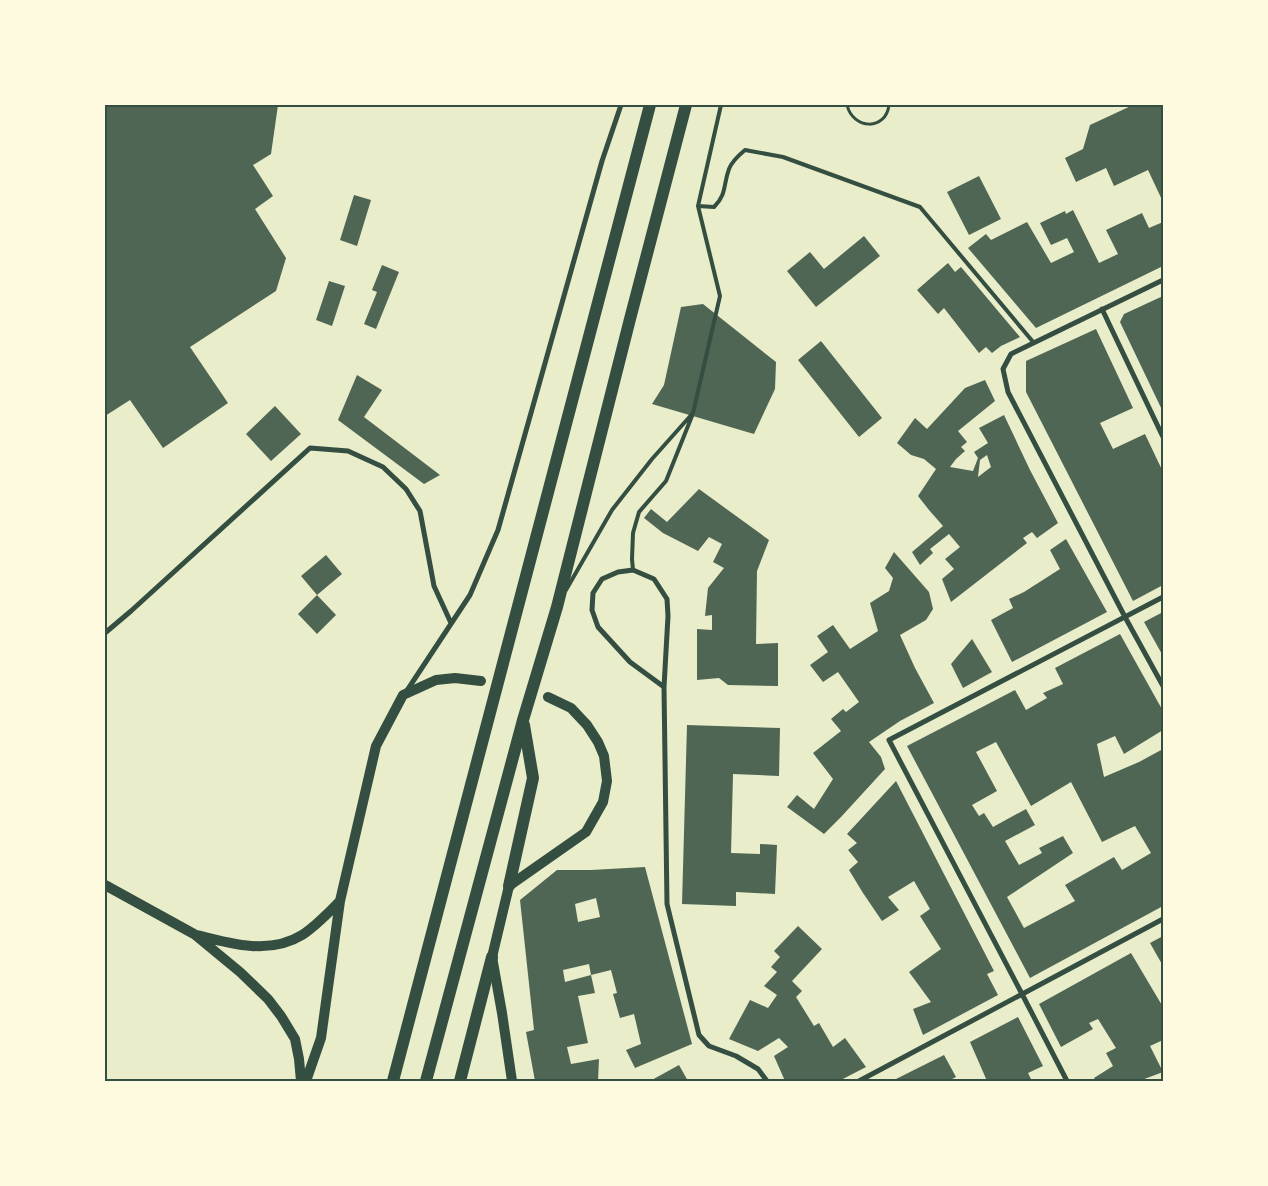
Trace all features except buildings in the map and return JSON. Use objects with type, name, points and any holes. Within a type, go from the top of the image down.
[{"type":"main road","points":[[393,1081],[650,105]]},
{"type":"main road","points":[[426,1081],[523,720],[557,607],[627,328],[686,105]]},
{"type":"main road","points":[[306,1081],[320,1038],[340,901],[376,746],[403,696],[436,680],[455,678],[481,681]]},
{"type":"main road","points":[[509,886],[586,832],[603,802],[607,780],[604,756],[598,742],[587,725],[571,708],[548,698]]},
{"type":"main road","points":[[460,1081],[492,957],[533,778],[523,720]]},
{"type":"main road","points":[[105,885],[194,934],[240,972],[268,999],[295,1039],[302,1081]]},
{"type":"main road","points":[[194,934],[247,946],[268,946],[286,942],[301,935],[318,923],[340,901]]},
{"type":"main road","points":[[492,957],[512,1081]]},
{"type":"street","points":[[403,696],[470,595],[498,530],[602,161],[621,105]]},
{"type":"street","points":[[1163,280],[1011,354],[1003,369],[1008,392],[1163,686]]},
{"type":"street","points":[[1102,309],[1163,437]]},
{"type":"street","points":[[105,633],[131,612],[310,448],[348,451],[383,467],[406,489],[420,511],[434,586],[451,623]]},
{"type":"street","points":[[664,687],[630,662],[598,627],[592,610],[593,593],[602,580],[618,572],[633,570],[654,579],[667,599],[668,616],[664,687],[667,904],[699,1035],[709,1046],[736,1056],[758,1069],[768,1081]]},
{"type":"street","points":[[1066,1081],[889,740],[1163,598]]},
{"type":"street","points":[[859,1081],[1163,919]]},
{"type":"lane","points":[[633,570],[633,533],[639,512],[666,481],[693,413],[720,296],[698,206],[720,105]]},
{"type":"lane","points":[[698,206],[714,207],[721,199],[730,168],[736,158],[745,150],[783,156],[920,207],[1034,343]]},
{"type":"lane","points":[[557,607],[612,510],[652,459],[693,413]]},
{"type":"path","points":[[847,105],[854,119],[860,123],[868,124],[874,123],[885,116],[889,105]]}]
